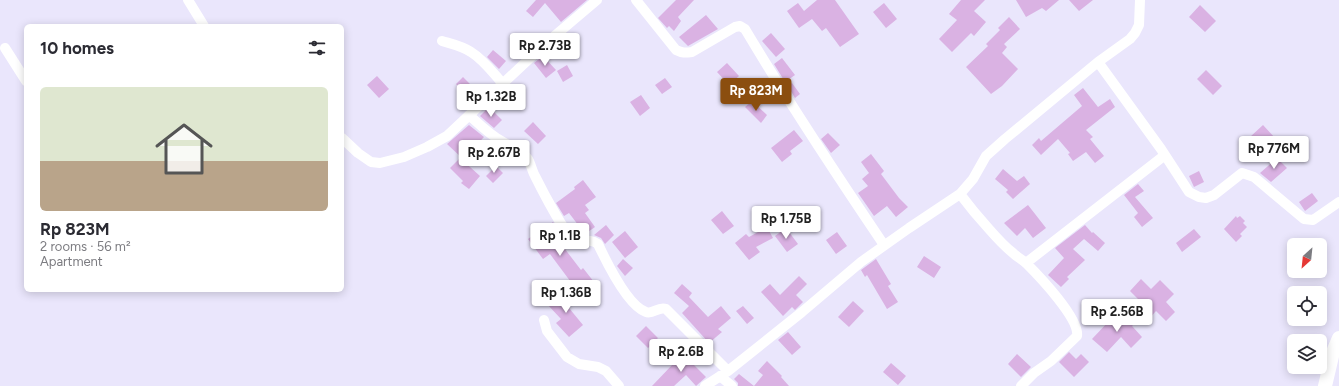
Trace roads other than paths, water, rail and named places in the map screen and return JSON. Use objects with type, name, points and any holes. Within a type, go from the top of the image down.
[{"type":"street","points":[[188,0],[203,24]]},
{"type":"street","points":[[344,140],[358,153],[371,162],[380,163],[404,157],[447,136],[545,44],[597,0]]},
{"type":"street","points":[[636,0],[676,50],[681,52],[692,52],[735,27],[740,26],[745,29],[813,140],[884,245]]},
{"type":"street","points":[[706,386],[724,374],[802,312],[861,262],[960,194],[973,179],[986,156],[1098,62],[1130,38],[1139,25],[1140,0]]},
{"type":"street","points":[[442,41],[472,52],[484,62],[502,84]]},
{"type":"street","points":[[4,48],[24,78]]},
{"type":"street","points":[[1098,62],[1190,192],[1199,197],[1206,198],[1214,195],[1242,173],[1254,177],[1304,219],[1313,220],[1339,202]]},
{"type":"street","points":[[469,115],[484,129],[524,154],[547,200],[570,236],[575,242],[580,243],[593,240],[598,244],[618,283],[639,309],[647,313],[653,312],[660,308],[666,309],[724,374],[732,386]]},
{"type":"street","points":[[1026,263],[1165,155]]},
{"type":"street","points":[[960,194],[989,229],[1012,252],[1026,263],[1058,299],[1075,323],[1078,331],[1077,336],[1051,361],[1021,386]]},
{"type":"street","points":[[544,320],[547,331],[567,357],[579,364],[598,367],[606,371],[619,386]]},
{"type":"street","points":[[1325,386],[1333,352],[1339,338]]}]
